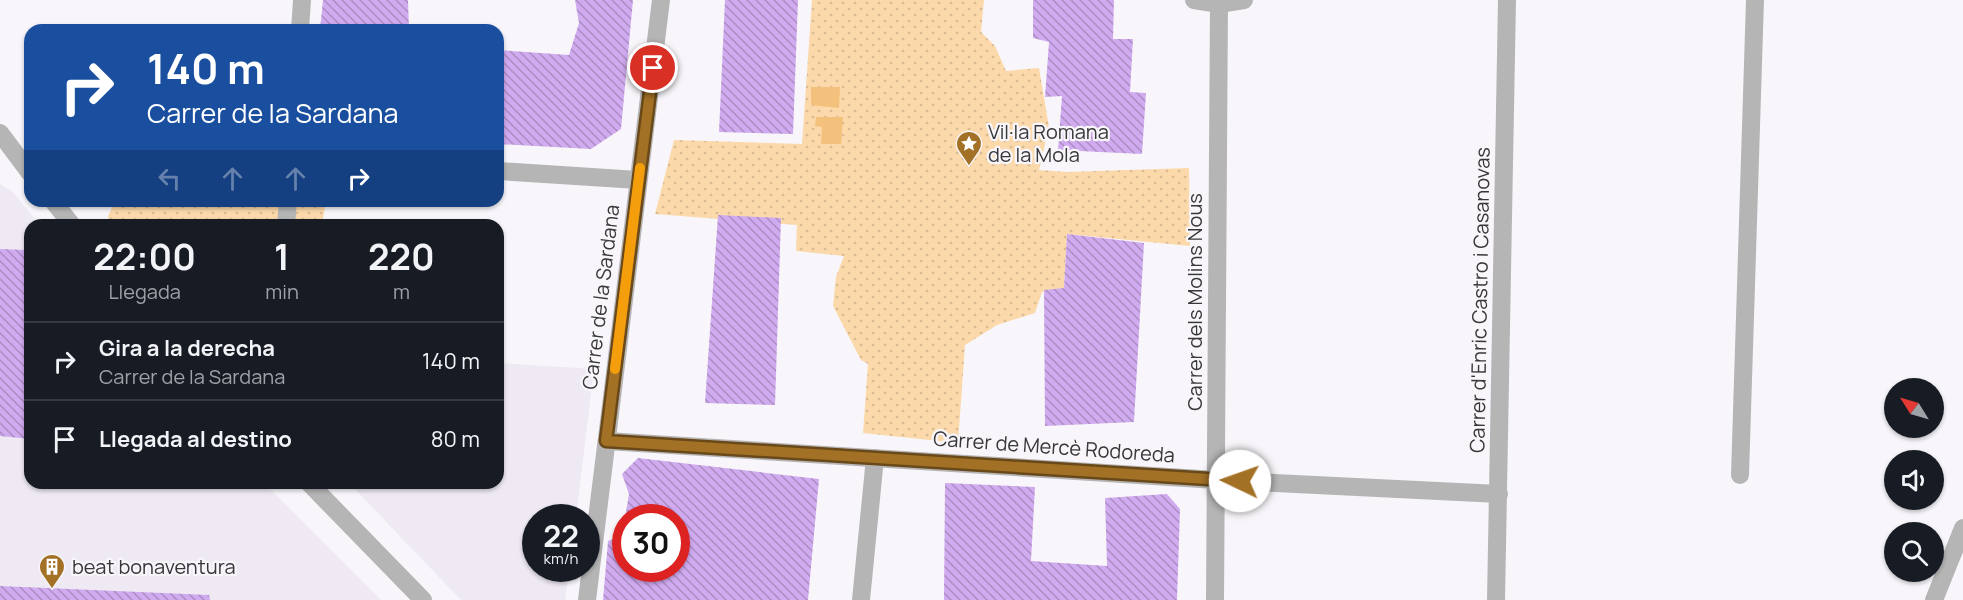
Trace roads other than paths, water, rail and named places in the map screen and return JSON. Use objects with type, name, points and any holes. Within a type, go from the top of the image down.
[{"type":"street","points":[[300,24],[302,0]]},
{"type":"street","name":"Carrer de la Sardana","points":[[586,600],[661,0]]},
{"type":"street","points":[[1194,0],[1219,4],[1244,0]]},
{"type":"street","name":"Carrer d'Enric Castro i Casanovas","points":[[1496,600],[1508,0]]},
{"type":"street","points":[[1740,475],[1755,0]]},
{"type":"street","name":"Carrer dels Molins Nous","points":[[1215,600],[1219,4]]},
{"type":"street","points":[[0,133],[16,158]]},
{"type":"street","points":[[504,171],[638,180]]},
{"type":"street","points":[[58,207],[67,219]]},
{"type":"street","name":"Carrer de Mercè Rodoreda","points":[[606,441],[1216,480],[1499,494]]},
{"type":"street","points":[[861,600],[875,458]]},
{"type":"street","points":[[315,489],[423,600]]},
{"type":"street","points":[[1934,600],[1963,528]]},
{"type":"place","name":"Vil·la Romana de la Mola","points":[[969,167]]},
{"type":"place","name":"beat bonaventura","points":[[52,590]]}]
